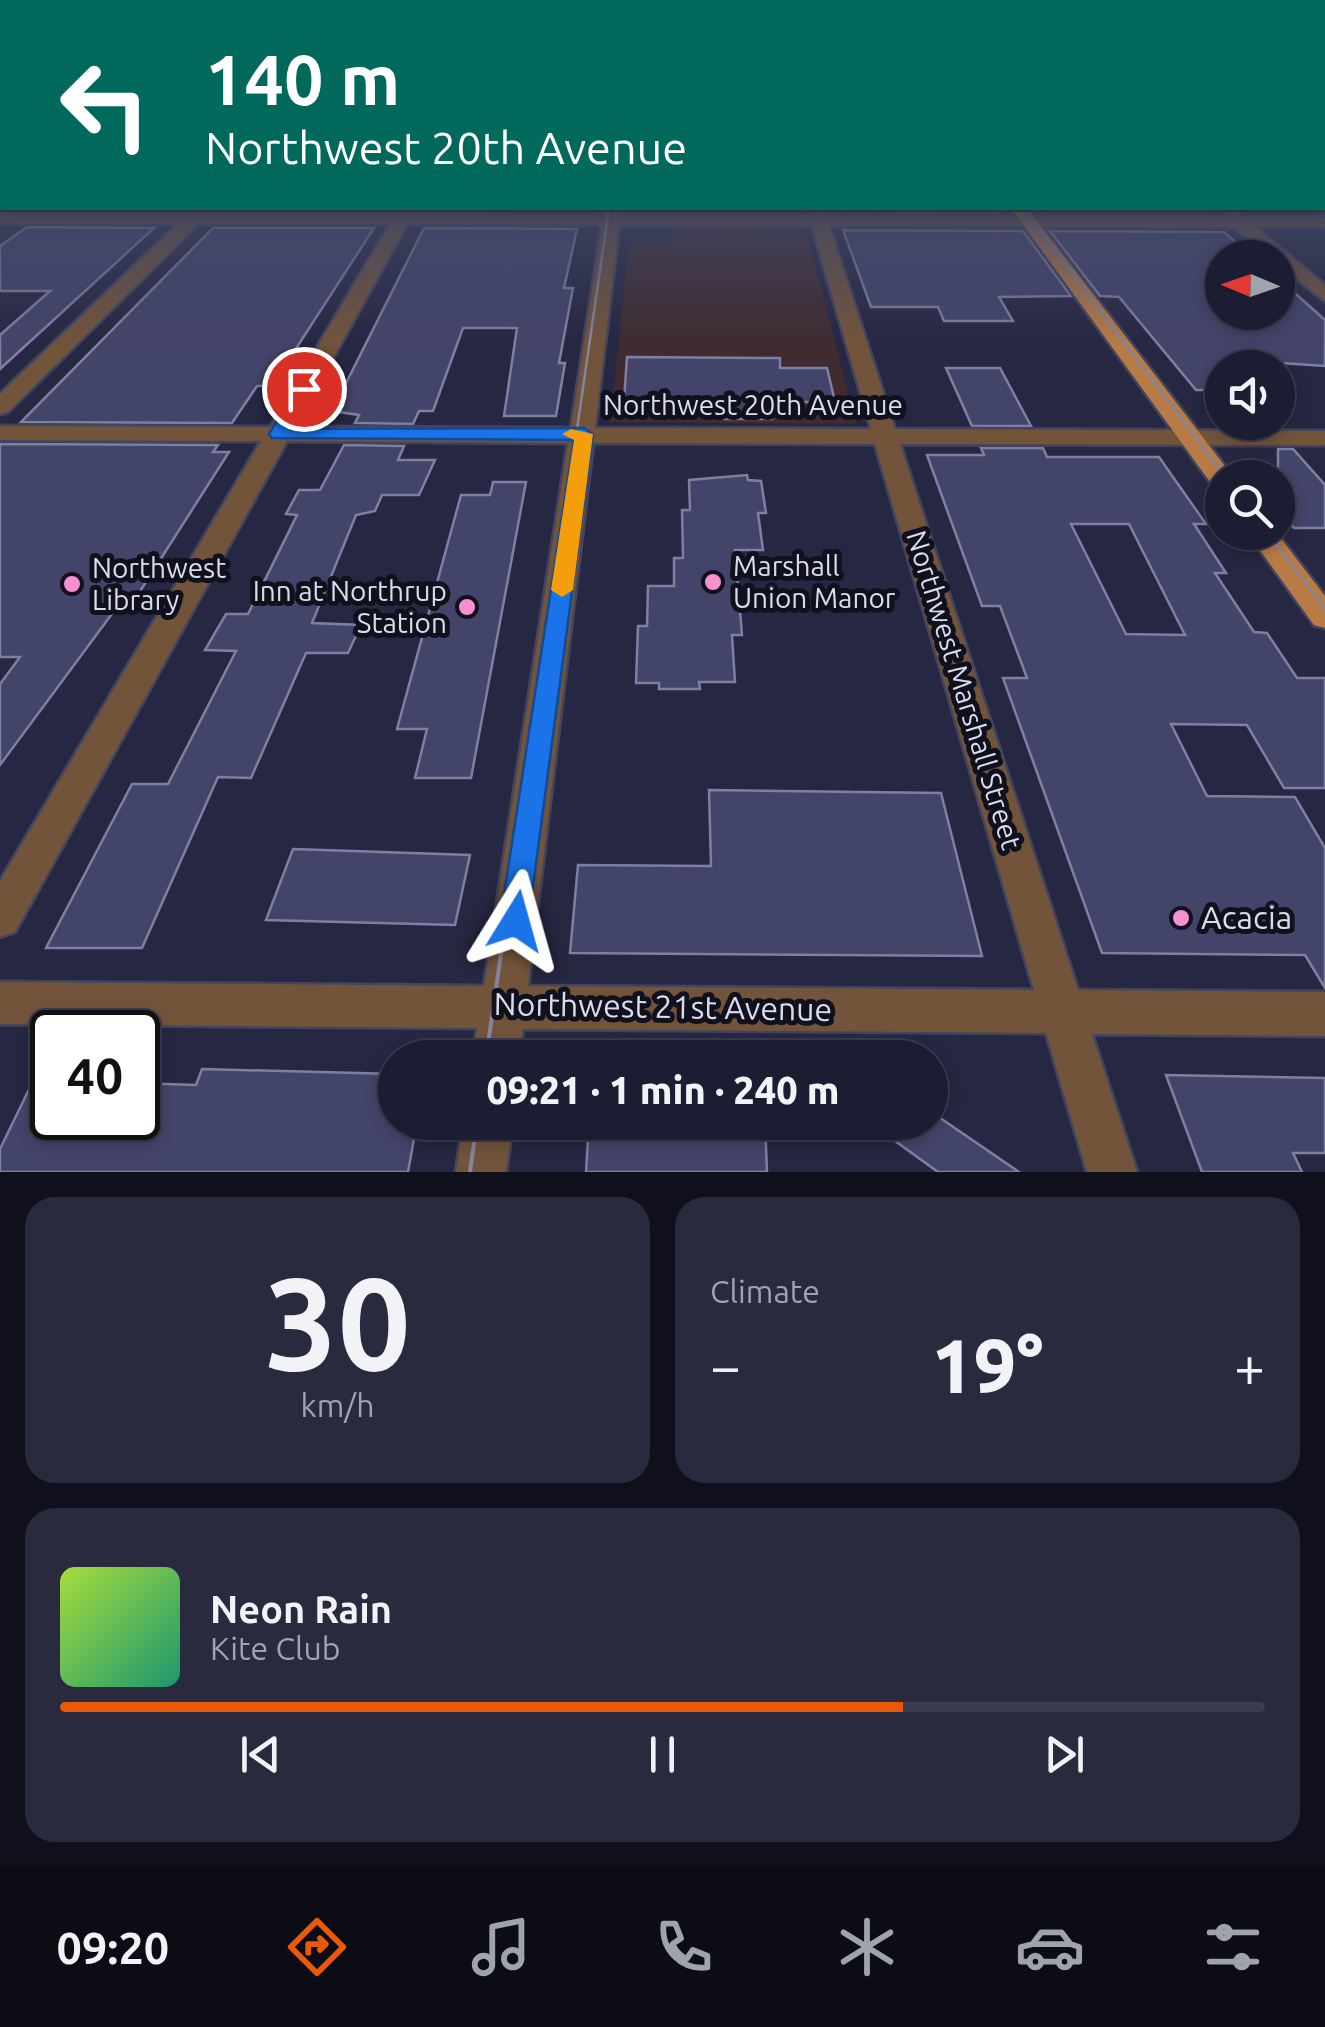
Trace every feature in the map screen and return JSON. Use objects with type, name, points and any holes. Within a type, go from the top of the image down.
[{"type":"main road","points":[[1041,237],[1207,460]]},
{"type":"main road","points":[[1275,550],[1325,618]]},
{"type":"street","points":[[0,407],[175,237]]},
{"type":"street","points":[[0,919],[391,237]]},
{"type":"street","points":[[499,1040],[609,237]]},
{"type":"street","name":"Northwest Marshall Street","points":[[825,237],[1112,1172]]},
{"type":"street","points":[[1256,237],[1325,295]]},
{"type":"street","name":"Northwest 20th Avenue","points":[[0,433],[1325,438]]},
{"type":"street","name":"Northwest 21st Avenue","points":[[0,1003],[1325,1014]]},
{"type":"street","points":[[481,1172],[485,1140]]},
{"type":"shaded area","points":[[673,237],[808,237],[856,424],[610,422],[629,244],[672,244]]},
{"type":"building","points":[[13,237],[145,237],[0,369],[0,335],[50,291],[0,291],[0,246]]},
{"type":"building","points":[[204,237],[368,237],[286,364],[268,386],[257,386],[232,423],[21,422]]},
{"type":"building","points":[[420,237],[575,237],[564,288],[573,288],[559,363],[565,363],[556,416],[504,416],[517,328],[463,328],[433,411],[419,411],[413,424],[355,423],[359,415],[332,411]]},
{"type":"building","points":[[845,237],[1027,237],[1071,296],[999,297],[1013,321],[944,321],[938,307],[871,307]]},
{"type":"building","points":[[1054,237],[1229,237],[1233,240],[1205,240],[1205,330],[1295,330],[1295,293],[1325,320],[1325,366],[1295,364],[1295,350],[1205,350],[1205,390],[1196,390],[1119,297],[1100,296]]},
{"type":"building","points":[[627,357],[780,358],[780,368],[827,368],[835,402],[769,402],[772,419],[724,419],[723,402],[624,401]]},
{"type":"building","points":[[946,368],[1000,368],[1031,426],[972,426]]},
{"type":"building","points":[[0,444],[218,445],[213,452],[229,452],[130,607],[117,607],[0,765],[0,684],[20,657],[0,657]]},
{"type":"building","points":[[344,445],[404,446],[398,460],[435,460],[419,495],[382,495],[375,511],[356,515],[312,623],[361,625],[348,653],[306,653],[251,778],[218,777],[142,948],[46,948],[132,784],[168,784],[236,651],[205,650],[226,614],[248,614],[297,515],[286,514],[299,490],[320,490]]},
{"type":"building","points":[[981,448],[1043,448],[1047,457],[1159,457],[1205,523],[1194,524],[1205,541],[1205,550],[1211,550],[1226,573],[1215,573],[1254,632],[1267,633],[1297,678],[1325,678],[1325,788],[1284,788],[1247,725],[1171,724],[1207,796],[1295,797],[1325,848],[1325,988],[1305,955],[1102,953],[1003,678],[1027,678],[1000,606],[982,606],[927,455],[984,455]],"holes":[[[1071,524],[1129,524],[1185,635],[1126,634]]]},
{"type":"building","points":[[1278,449],[1293,449],[1325,485],[1325,528],[1295,528],[1295,460],[1278,460]]},
{"type":"building","name":"Marshall Union Manor","points":[[747,475],[748,480],[761,481],[766,513],[758,513],[763,550],[735,550],[742,635],[732,635],[735,682],[699,682],[700,689],[659,689],[659,683],[636,683],[638,626],[647,626],[648,586],[674,586],[674,558],[683,558],[682,510],[690,510],[689,480]]},
{"type":"building","name":"Inn at Northrup Station","points":[[493,482],[526,482],[471,778],[415,778],[427,729],[397,729],[461,495],[490,495]]},
{"type":"building","points":[[709,790],[941,793],[982,956],[570,953],[578,865],[711,866]]},
{"type":"building","points":[[293,849],[470,855],[455,925],[266,920]]},
{"type":"building","points":[[202,1069],[378,1074],[378,1140],[414,1140],[408,1172],[0,1172],[0,1149],[30,1087],[30,1140],[160,1140],[160,1084],[196,1085]]},
{"type":"building","points":[[1166,1075],[1325,1078],[1325,1153],[1293,1153],[1302,1172],[1202,1172]]},
{"type":"building","points":[[948,1123],[1019,1172],[938,1172],[894,1140],[948,1140]]},
{"type":"building","points":[[588,1140],[766,1140],[767,1172],[586,1172]]},
{"type":"tram line","points":[[513,872],[605,237]]},
{"type":"tram line","points":[[1044,237],[1212,460]]},
{"type":"tram line","points":[[1281,550],[1325,609]]},
{"type":"tram line","points":[[489,1040],[513,870]]},
{"type":"tram line","points":[[470,1172],[474,1140]]},
{"type":"slow traffic","points":[[562,590],[584,434],[571,434]]},
{"type":"place","name":"Marshall Union Manor","points":[[713,582]]},
{"type":"place","name":"Northwest Library","points":[[72,584]]},
{"type":"place","name":"Inn at Northrup Station","points":[[467,607]]},
{"type":"place","name":"Acacia","points":[[1181,918]]},
{"type":"route","points":[[304,389],[278,434],[584,434],[516,921]]}]
